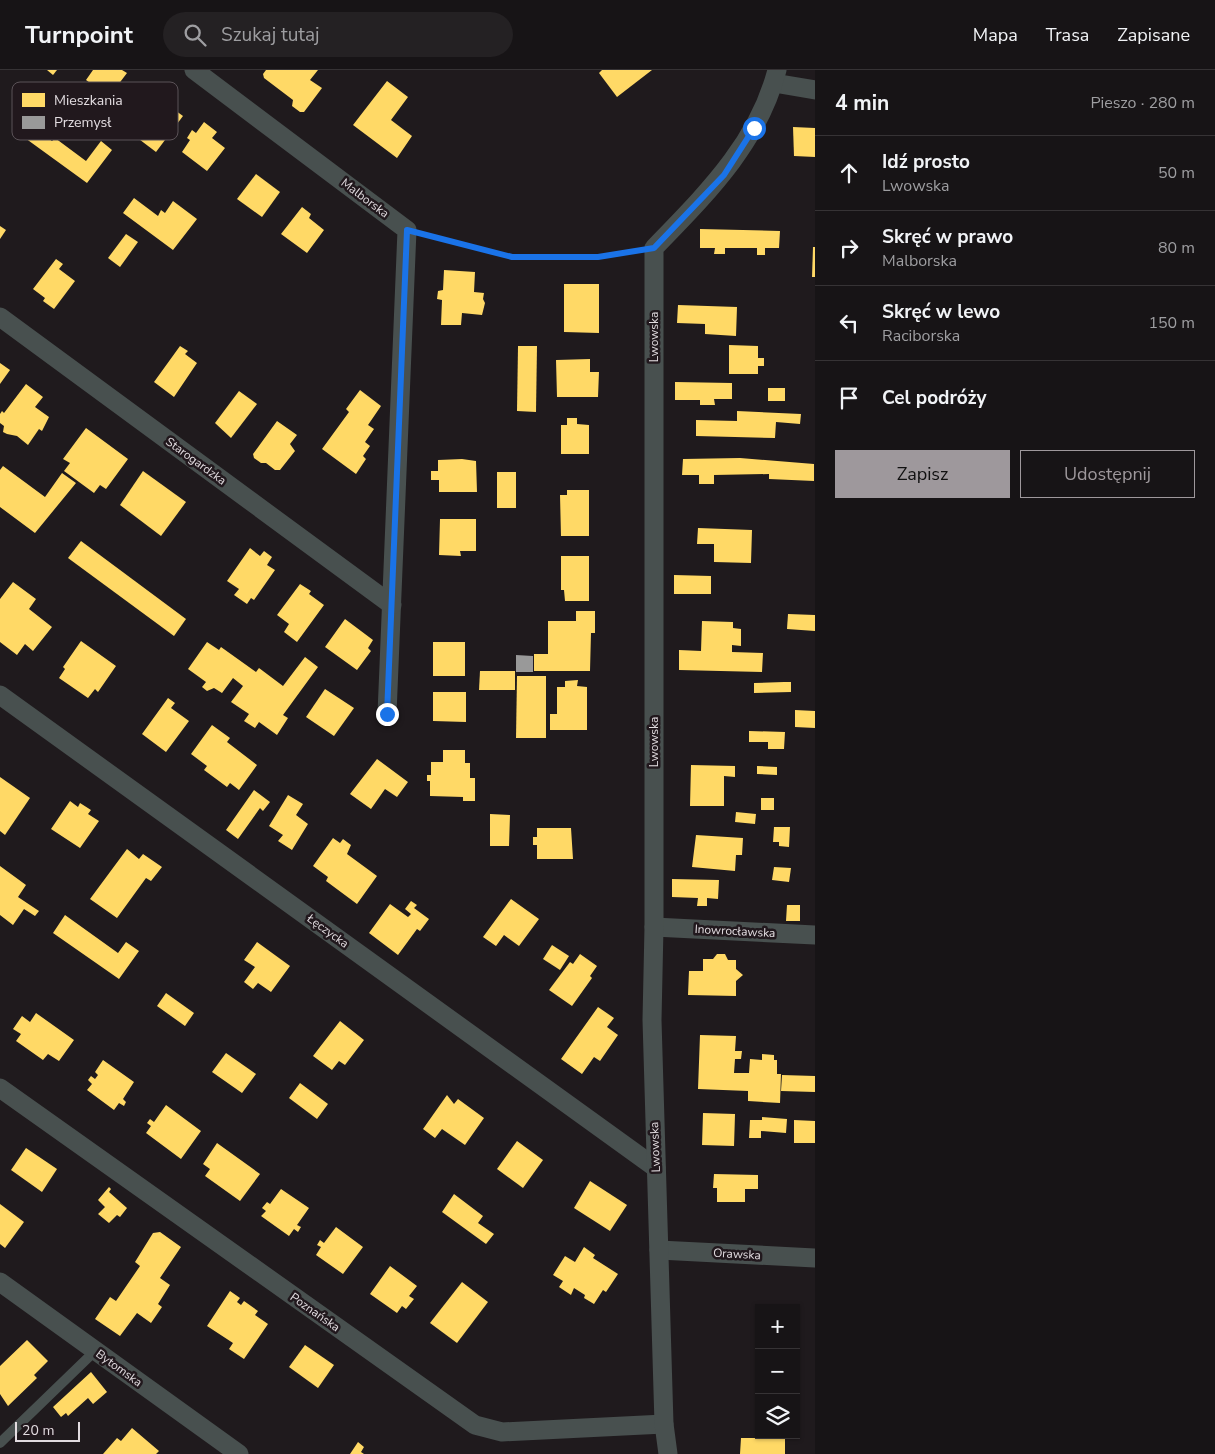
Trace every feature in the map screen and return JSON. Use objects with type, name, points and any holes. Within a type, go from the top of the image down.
[{"type":"street","name":"Malborska","points":[[194,70],[407,230]]},
{"type":"street","points":[[654,248],[724,175],[754,128],[775,77],[815,90]]},
{"type":"street","points":[[387,714],[407,230]]},
{"type":"street","name":"Lwowska","points":[[654,248],[654,927],[652,1020],[664,1424],[668,1454]]},
{"type":"street","name":"Starogardzka","points":[[0,316],[392,605]]},
{"type":"street","name":"Łęczycka","points":[[0,695],[656,1168]]},
{"type":"street","name":"Inowrocławska","points":[[654,927],[815,935]]},
{"type":"street","name":"Poznańska","points":[[0,1088],[476,1425],[502,1432],[664,1424]]},
{"type":"street","name":"Orawska","points":[[659,1250],[815,1258]]},
{"type":"street","name":"Bytomska","points":[[0,1282],[239,1454]]},
{"type":"lane","points":[[0,1443],[95,1351]]},
{"type":"path","points":[[407,230],[512,257],[598,257],[654,248]]},
{"type":"building: Mieszkania","points":[[47,70],[57,70],[53,75]]},
{"type":"building: Mieszkania","points":[[93,70],[122,70],[127,73],[120,82],[89,82],[86,80]]},
{"type":"building: Mieszkania","points":[[266,70],[318,70],[310,80],[322,88],[304,112],[300,112],[292,106],[293,100],[264,78],[263,74]]},
{"type":"building: Mieszkania","points":[[602,70],[652,70],[617,97],[599,73]]},
{"type":"building: Mieszkania","points":[[387,81],[408,97],[391,120],[412,136],[397,158],[353,125]]},
{"type":"building: Mieszkania","points":[[178,112],[183,116],[178,123]]},
{"type":"building: Mieszkania","points":[[204,122],[217,132],[212,138],[225,148],[207,171],[182,152],[190,140],[187,138],[192,130],[196,133]]},
{"type":"building: Mieszkania","points":[[793,127],[815,128],[815,157],[794,156]]},
{"type":"building: Mieszkania","points":[[28,140],[58,140],[86,161],[101,141],[112,150],[87,183]]},
{"type":"building: Mieszkania","points":[[140,140],[165,140],[156,152]]},
{"type":"building: Mieszkania","points":[[256,174],[280,192],[262,217],[237,199]]},
{"type":"building: Mieszkania","points":[[134,198],[158,216],[161,210],[165,213],[173,201],[197,219],[173,250],[123,213]]},
{"type":"building: Mieszkania","points":[[302,207],[311,214],[309,218],[324,230],[307,253],[281,234]]},
{"type":"building: Mieszkania","points":[[0,226],[6,230],[0,239]]},
{"type":"building: Mieszkania","points":[[700,229],[780,231],[779,248],[765,248],[765,255],[757,255],[757,248],[725,248],[725,254],[714,254],[715,248],[700,248]]},
{"type":"building: Mieszkania","points":[[126,234],[138,242],[120,267],[108,258]]},
{"type":"building: Mieszkania","points":[[813,247],[815,247],[815,277],[812,277]]},
{"type":"building: Mieszkania","points":[[56,259],[63,264],[59,269],[75,281],[54,309],[43,301],[45,298],[33,289]]},
{"type":"building: Mieszkania","points":[[444,270],[475,272],[474,292],[484,293],[483,299],[485,303],[482,315],[462,313],[461,325],[441,325],[442,300],[437,299],[438,291],[443,290]]},
{"type":"building: Mieszkania","points":[[564,284],[599,284],[599,333],[564,332]]},
{"type":"building: Mieszkania","points":[[678,305],[737,307],[736,336],[705,334],[705,324],[677,323]]},
{"type":"building: Mieszkania","points":[[729,345],[758,346],[758,358],[764,358],[764,366],[758,366],[758,374],[729,374]]},
{"type":"building: Mieszkania","points":[[180,346],[188,351],[185,354],[197,363],[174,397],[154,382]]},
{"type":"building: Mieszkania","points":[[518,346],[537,346],[536,412],[517,411]]},
{"type":"building: Mieszkania","points":[[590,359],[590,372],[599,372],[598,397],[557,397],[556,360]]},
{"type":"building: Mieszkania","points":[[0,363],[10,370],[0,384]]},
{"type":"building: Mieszkania","points":[[675,382],[732,383],[732,399],[714,399],[715,405],[700,405],[700,400],[675,400]]},
{"type":"building: Mieszkania","points":[[26,384],[43,397],[35,407],[49,417],[42,431],[39,429],[28,445],[17,436],[3,432],[4,426],[0,423],[2,411],[4,413]]},
{"type":"building: Mieszkania","points":[[768,388],[785,388],[785,401],[768,401]]},
{"type":"building: Mieszkania","points":[[360,390],[381,406],[368,425],[374,429],[365,442],[370,446],[363,456],[366,459],[356,474],[322,449],[349,412],[346,409]]},
{"type":"building: Mieszkania","points":[[239,391],[257,404],[231,438],[215,423]]},
{"type":"building: Mieszkania","points":[[737,411],[801,414],[800,424],[776,422],[775,438],[696,436],[696,420],[737,421]]},
{"type":"building: Mieszkania","points":[[567,418],[577,418],[577,424],[589,425],[589,454],[561,454],[561,425],[567,425]]},
{"type":"building: Mieszkania","points":[[277,421],[297,435],[290,444],[295,451],[280,470],[275,470],[266,463],[261,463],[254,458],[253,454]]},
{"type":"building: Mieszkania","points":[[86,428],[128,459],[106,489],[100,485],[94,493],[64,471],[70,463],[63,459]]},
{"type":"building: Mieszkania","points":[[740,458],[814,464],[814,481],[769,479],[769,474],[714,475],[714,484],[699,484],[699,475],[682,475],[683,459]]},
{"type":"building: Mieszkania","points":[[462,459],[476,461],[477,492],[439,492],[439,480],[431,480],[431,471],[438,471],[438,460]]},
{"type":"building: Mieszkania","points":[[3,466],[45,497],[62,473],[76,483],[35,533],[0,507],[0,470]]},
{"type":"building: Mieszkania","points":[[143,471],[186,502],[161,536],[120,505]]},
{"type":"building: Mieszkania","points":[[497,472],[516,472],[516,508],[497,508]]},
{"type":"building: Mieszkania","points":[[567,490],[589,490],[589,536],[561,536],[560,495],[567,495]]},
{"type":"building: Mieszkania","points":[[440,519],[476,519],[476,551],[460,551],[461,556],[439,555]]},
{"type":"building: Mieszkania","points":[[698,528],[752,530],[751,563],[714,562],[714,544],[697,544]]},
{"type":"building: Mieszkania","points":[[81,541],[186,619],[174,636],[68,558]]},
{"type":"building: Mieszkania","points":[[250,548],[260,556],[264,551],[272,557],[267,565],[275,570],[254,600],[251,598],[247,604],[234,595],[239,589],[227,581]]},
{"type":"building: Mieszkania","points":[[561,556],[589,556],[589,601],[565,601],[564,590],[561,590]]},
{"type":"building: Mieszkania","points":[[674,575],[711,576],[711,594],[674,594]]},
{"type":"building: Mieszkania","points":[[13,582],[36,599],[29,609],[52,627],[33,651],[25,644],[17,655],[0,642],[0,599]]},
{"type":"building: Mieszkania","points":[[300,584],[311,591],[309,594],[324,605],[297,642],[284,632],[289,624],[277,615]]},
{"type":"building: Mieszkania","points":[[576,611],[595,611],[595,633],[591,633],[590,671],[534,671],[534,654],[548,654],[548,621],[576,621]]},
{"type":"building: Mieszkania","points":[[788,614],[815,615],[815,631],[787,629]]},
{"type":"building: Mieszkania","points":[[345,619],[373,640],[368,648],[371,651],[357,670],[325,647]]},
{"type":"building: Mieszkania","points":[[702,621],[733,622],[733,628],[741,629],[741,646],[732,645],[732,652],[763,653],[762,672],[679,670],[679,650],[701,651]]},
{"type":"building: Mieszkania","points":[[81,641],[116,666],[98,692],[95,689],[88,698],[59,678],[65,669],[63,667]]},
{"type":"building: Mieszkania","points":[[207,642],[219,650],[221,647],[256,672],[259,668],[283,686],[305,657],[318,667],[283,715],[288,718],[277,735],[259,722],[255,728],[244,721],[249,714],[231,702],[243,686],[233,678],[222,693],[214,688],[207,691],[202,687],[206,682],[188,669]]},
{"type":"building: Mieszkania","points":[[433,642],[465,642],[465,676],[433,676]]},
{"type":"building: Mieszkania","points":[[480,671],[515,671],[515,690],[479,690]]},
{"type":"building: Mieszkania","points":[[517,676],[546,676],[546,738],[516,738]]},
{"type":"building: Mieszkania","points":[[578,680],[577,686],[587,687],[587,730],[550,730],[550,714],[557,714],[557,687],[565,687],[565,681]]},
{"type":"building: Mieszkania","points":[[791,682],[791,692],[754,693],[754,683]]},
{"type":"building: Mieszkania","points":[[325,689],[354,708],[334,736],[306,717]]},
{"type":"building: Mieszkania","points":[[433,692],[466,692],[466,722],[433,721]]},
{"type":"building: Mieszkania","points":[[168,698],[175,703],[171,708],[189,721],[166,752],[142,734]]},
{"type":"building: Mieszkania","points":[[795,710],[815,711],[815,728],[795,727]]},
{"type":"building: Mieszkania","points":[[212,725],[230,738],[227,742],[257,765],[239,790],[230,783],[227,787],[204,770],[207,766],[191,754]]},
{"type":"building: Mieszkania","points":[[749,731],[785,732],[784,749],[768,749],[768,742],[749,742]]},
{"type":"building: Mieszkania","points":[[443,750],[465,750],[465,763],[470,763],[470,778],[475,778],[475,801],[463,801],[463,797],[430,796],[430,781],[427,781],[427,775],[431,775],[431,762],[443,762]]},
{"type":"building: Mieszkania","points":[[377,759],[408,782],[397,797],[385,789],[371,809],[350,794]]},
{"type":"building: Mieszkania","points":[[691,765],[735,766],[735,777],[724,776],[724,806],[690,806]]},
{"type":"building: Mieszkania","points":[[757,766],[777,767],[777,775],[757,774]]},
{"type":"building: Mieszkania","points":[[0,777],[30,798],[5,835],[0,831]]},
{"type":"building: Mieszkania","points":[[254,790],[270,802],[263,811],[260,808],[238,839],[226,830]]},
{"type":"building: Mieszkania","points":[[288,795],[303,804],[296,815],[308,824],[292,850],[278,841],[283,835],[269,826]]},
{"type":"building: Mieszkania","points":[[761,798],[774,798],[774,810],[761,810]]},
{"type":"building: Mieszkania","points":[[70,801],[78,807],[80,803],[91,810],[88,814],[99,821],[80,848],[51,829]]},
{"type":"building: Mieszkania","points":[[736,812],[756,814],[755,824],[735,822]]},
{"type":"building: Mieszkania","points":[[490,814],[510,815],[509,846],[490,846]]},
{"type":"building: Mieszkania","points":[[774,827],[790,827],[789,847],[779,846],[779,842],[773,842]]},
{"type":"building: Mieszkania","points":[[537,828],[571,828],[573,859],[537,859],[537,845],[533,845],[533,837],[537,837]]},
{"type":"building: Mieszkania","points":[[696,835],[743,838],[742,855],[736,855],[735,871],[692,867]]},
{"type":"building: Mieszkania","points":[[333,838],[340,843],[343,839],[351,845],[347,854],[377,876],[357,904],[326,881],[328,877],[313,866]]},
{"type":"building: Mieszkania","points":[[127,849],[139,859],[143,854],[162,867],[151,881],[146,878],[117,918],[90,899]]},
{"type":"building: Mieszkania","points":[[0,866],[26,885],[18,897],[39,911],[35,916],[24,909],[13,925],[0,915]]},
{"type":"building: Mieszkania","points":[[774,867],[791,868],[789,882],[772,880]]},
{"type":"building: Mieszkania","points":[[672,879],[719,880],[718,899],[707,898],[707,906],[697,906],[698,898],[672,897]]},
{"type":"building: Mieszkania","points":[[511,899],[539,919],[519,946],[504,935],[496,946],[483,937]]},
{"type":"building: Mieszkania","points":[[411,901],[417,905],[414,908],[429,919],[420,931],[417,929],[398,955],[369,933],[390,904],[408,917],[411,914],[405,909]]},
{"type":"building: Mieszkania","points":[[787,905],[800,905],[800,921],[786,921]]},
{"type":"building: Mieszkania","points":[[65,915],[118,953],[126,942],[139,951],[119,979],[53,933]]},
{"type":"building: Mieszkania","points":[[257,942],[290,966],[271,992],[258,983],[253,989],[244,982],[255,967],[244,960]]},
{"type":"building: Mieszkania","points":[[552,945],[569,956],[560,970],[543,959]]},
{"type":"building: Mieszkania","points":[[580,954],[597,966],[590,976],[592,978],[572,1006],[549,990],[570,962],[573,964]]},
{"type":"building: Mieszkania","points":[[717,954],[725,954],[728,960],[736,960],[736,969],[743,975],[736,981],[736,996],[688,995],[689,971],[703,971],[703,959],[713,959]]},
{"type":"building: Mieszkania","points":[[166,993],[194,1013],[185,1026],[157,1006]]},
{"type":"building: Mieszkania","points":[[598,1007],[614,1018],[607,1027],[618,1035],[600,1061],[594,1057],[582,1074],[561,1059]]},
{"type":"building: Mieszkania","points":[[36,1013],[74,1040],[59,1061],[48,1054],[43,1060],[16,1041],[21,1034],[13,1029],[22,1016],[30,1022]]},
{"type":"building: Mieszkania","points":[[340,1021],[364,1040],[345,1065],[339,1061],[332,1070],[313,1056]]},
{"type":"building: Mieszkania","points":[[700,1035],[736,1036],[735,1051],[742,1051],[741,1059],[735,1059],[734,1073],[749,1073],[750,1059],[762,1060],[762,1054],[774,1055],[774,1060],[777,1060],[777,1074],[781,1074],[780,1103],[748,1101],[748,1091],[698,1089]]},
{"type":"building: Mieszkania","points":[[226,1053],[256,1074],[242,1093],[212,1072]]},
{"type":"building: Mieszkania","points":[[103,1060],[134,1082],[123,1099],[126,1102],[124,1106],[119,1103],[114,1110],[87,1090],[92,1084],[88,1080],[91,1076],[95,1079],[98,1075],[95,1072]]},
{"type":"building: Mieszkania","points":[[782,1075],[815,1076],[815,1092],[781,1091]]},
{"type":"building: Mieszkania","points":[[300,1083],[328,1104],[317,1119],[289,1098]]},
{"type":"building: Mieszkania","points":[[447,1095],[454,1104],[458,1099],[484,1118],[465,1145],[442,1129],[435,1138],[423,1129]]},
{"type":"building: Mieszkania","points":[[166,1105],[201,1131],[181,1159],[146,1133],[151,1126],[147,1123],[150,1119],[154,1122]]},
{"type":"building: Mieszkania","points":[[703,1113],[735,1114],[734,1146],[702,1145]]},
{"type":"building: Mieszkania","points":[[762,1117],[787,1119],[786,1133],[761,1131],[761,1138],[749,1138],[750,1120],[762,1120]]},
{"type":"building: Mieszkania","points":[[794,1120],[815,1121],[815,1143],[794,1143]]},
{"type":"building: Mieszkania","points":[[517,1141],[543,1160],[523,1188],[497,1169]]},
{"type":"building: Mieszkania","points":[[217,1143],[260,1174],[240,1201],[205,1176],[210,1169],[203,1164]]},
{"type":"building: Mieszkania","points":[[26,1148],[57,1169],[42,1192],[11,1170]]},
{"type":"building: Mieszkania","points":[[714,1174],[758,1175],[758,1189],[745,1189],[745,1202],[717,1202],[717,1188],[713,1188]]},
{"type":"building: Mieszkania","points":[[590,1181],[627,1205],[610,1231],[574,1208]]},
{"type":"building: Mieszkania","points":[[109,1187],[111,1189],[109,1192],[127,1208],[120,1217],[117,1215],[109,1223],[98,1214],[105,1207],[98,1200]]},
{"type":"building: Mieszkania","points":[[281,1189],[309,1208],[297,1225],[301,1227],[298,1232],[294,1229],[289,1236],[261,1216],[266,1211],[262,1208],[267,1202],[270,1204]]},
{"type":"building: Mieszkania","points":[[454,1194],[483,1216],[478,1223],[494,1234],[486,1244],[442,1212]]},
{"type":"building: Mieszkania","points":[[0,1204],[24,1222],[5,1248],[0,1244]]},
{"type":"building: Mieszkania","points":[[336,1227],[363,1247],[343,1274],[316,1255],[321,1247],[317,1245],[320,1240],[324,1243]]},
{"type":"building: Mieszkania","points":[[160,1232],[181,1247],[160,1278],[170,1285],[158,1304],[162,1307],[151,1323],[137,1313],[120,1336],[95,1319],[110,1297],[116,1301],[140,1266],[135,1262],[153,1233]]},
{"type":"building: Mieszkania","points":[[584,1247],[595,1255],[593,1258],[618,1274],[606,1292],[603,1290],[594,1304],[584,1298],[585,1295],[574,1288],[571,1295],[559,1287],[563,1281],[553,1275],[565,1256],[575,1262]]},
{"type":"building: Mieszkania","points":[[390,1266],[417,1286],[409,1296],[414,1299],[406,1309],[402,1306],[397,1313],[370,1294]]},
{"type":"building: Mieszkania","points":[[462,1282],[488,1302],[457,1343],[430,1323]]},
{"type":"building: Mieszkania","points":[[230,1291],[240,1298],[237,1302],[241,1305],[244,1301],[258,1311],[255,1315],[268,1324],[244,1359],[229,1349],[233,1343],[207,1326]]},
{"type":"building: Mieszkania","points":[[27,1340],[48,1361],[34,1375],[37,1378],[8,1406],[0,1394],[0,1366]]},
{"type":"building: Mieszkania","points":[[305,1345],[334,1365],[318,1388],[289,1367]]},
{"type":"building: Mieszkania","points":[[91,1372],[107,1392],[93,1404],[88,1398],[68,1416],[66,1413],[61,1417],[53,1407]]},
{"type":"building: Mieszkania","points":[[132,1428],[159,1451],[156,1454],[103,1454],[117,1438],[121,1441]]},
{"type":"building: Mieszkania","points":[[741,1438],[785,1439],[785,1454],[740,1454]]},
{"type":"building: Mieszkania","points":[[358,1442],[364,1447],[361,1452],[364,1454],[350,1454]]},
{"type":"building: Przemysł","points":[[516,655],[533,656],[533,672],[516,672]]},
{"type":"route","points":[[387,714],[407,230],[512,257],[598,257],[654,248],[724,175],[754,128]]}]
